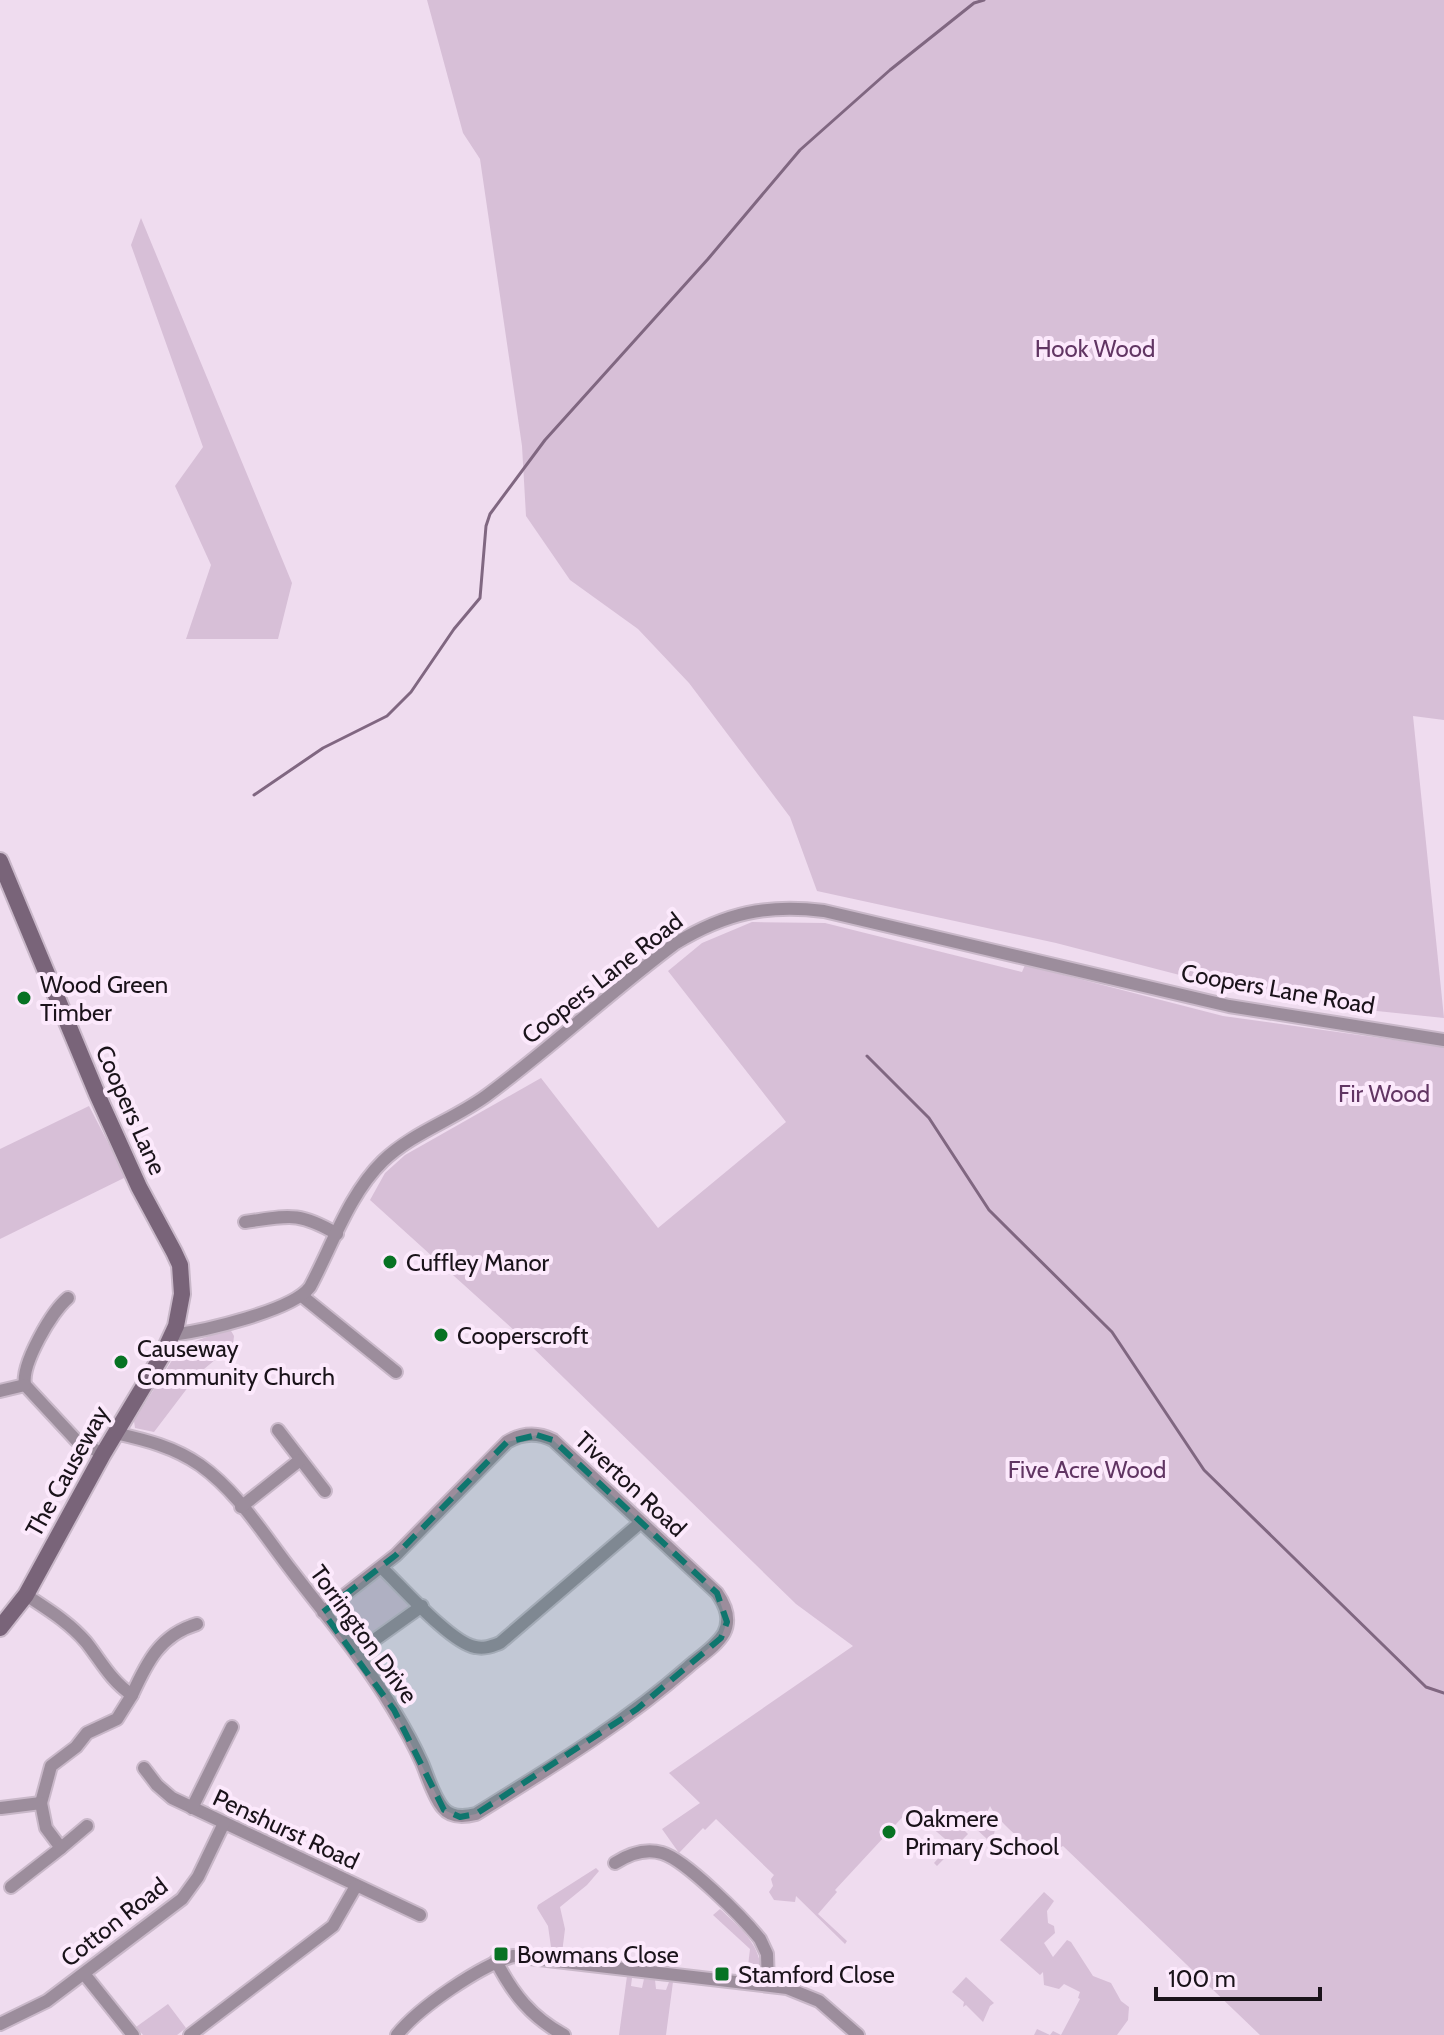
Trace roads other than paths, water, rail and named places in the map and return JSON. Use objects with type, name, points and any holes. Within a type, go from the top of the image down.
[{"type":"main road","name":"Coopers Lane","points":[[0,861],[73,1040],[139,1187],[180,1265],[181,1304],[172,1335]]},
{"type":"main road","name":"The Causeway","points":[[0,1628],[26,1595],[172,1335]]},
{"type":"street","name":"Coopers Lane Road","points":[[302,1296],[310,1287],[364,1185],[383,1162],[402,1146],[475,1104],[676,943],[700,928],[746,912],[798,908],[824,911],[1229,1006],[1444,1040]]},
{"type":"street","points":[[245,1222],[293,1215],[308,1218],[337,1234]]},
{"type":"street","points":[[172,1335],[281,1307],[302,1296],[396,1372]]},
{"type":"street","points":[[68,1298],[55,1309],[24,1373],[25,1385],[76,1440],[103,1454]]},
{"type":"street","points":[[0,1391],[25,1385]]},
{"type":"street","points":[[278,1430],[325,1491]]},
{"type":"street","name":"Torrington Drive","points":[[115,1433],[155,1442],[188,1457],[219,1481],[356,1653],[394,1710],[444,1810],[460,1817],[476,1814],[591,1742],[637,1709],[714,1644]]},
{"type":"street","name":"Tiverton Road","points":[[323,1612],[382,1568],[498,1450],[518,1436],[537,1435],[553,1440],[721,1598],[727,1609],[727,1622],[725,1631],[714,1644]]},
{"type":"street","points":[[241,1507],[300,1460]]},
{"type":"street","points":[[382,1568],[455,1638],[465,1644],[488,1647],[500,1643],[640,1523]]},
{"type":"street","points":[[26,1595],[61,1618],[85,1641],[113,1679],[132,1695]]},
{"type":"street","points":[[356,1653],[422,1606]]},
{"type":"street","points":[[61,1848],[46,1828],[41,1803],[51,1766],[76,1747],[87,1733],[117,1719],[155,1650],[175,1632],[197,1624]]},
{"type":"street","points":[[192,1808],[232,1727]]},
{"type":"street","name":"Penshurst Road","points":[[144,1768],[165,1794],[420,1915]]},
{"type":"street","points":[[1,1808],[41,1803]]},
{"type":"street","name":"Cotton Road","points":[[0,2024],[47,2001],[85,1975],[190,1890],[224,1823]]},
{"type":"street","points":[[11,1887],[87,1826]]},
{"type":"street","points":[[615,1863],[627,1855],[645,1851],[663,1853],[687,1868],[760,1939],[767,1954],[768,1985]]},
{"type":"street","points":[[190,2035],[333,1926],[356,1886]]},
{"type":"street","points":[[402,2033],[434,2002],[496,1961],[526,1956],[768,1985],[819,2001],[858,2035]]},
{"type":"street","points":[[496,1961],[523,2005],[548,2027],[564,2035]]},
{"type":"street","points":[[85,1975],[133,2035]]},
{"type":"waterway","points":[[254,795],[323,748],[387,716],[411,692],[454,629],[480,598],[486,526],[490,514],[545,440],[708,259],[800,150],[890,70],[974,3],[984,0]]},
{"type":"waterway","points":[[867,1056],[929,1118],[989,1210],[1112,1332],[1204,1470],[1426,1687],[1444,1693]]},
{"type":"place","name":"Wood Green Timber","points":[[24,998]]},
{"type":"place","name":"Cuffley Manor","points":[[390,1262]]},
{"type":"place","name":"Cooperscroft","points":[[441,1335]]},
{"type":"place","name":"Causeway Community Church","points":[[121,1362]]},
{"type":"place","name":"Oakmere Primary School","points":[[889,1832]]},
{"type":"place","name":"Bowmans Close","points":[[501,1954]]},
{"type":"place","name":"Stamford Close","points":[[722,1974]]},
{"type":"park label","name":"Hook Wood","points":[[1095,348]]},
{"type":"park label","name":"Fir Wood","points":[[1384,1093]]},
{"type":"park label","name":"Five Acre Wood","points":[[1087,1469]]}]
